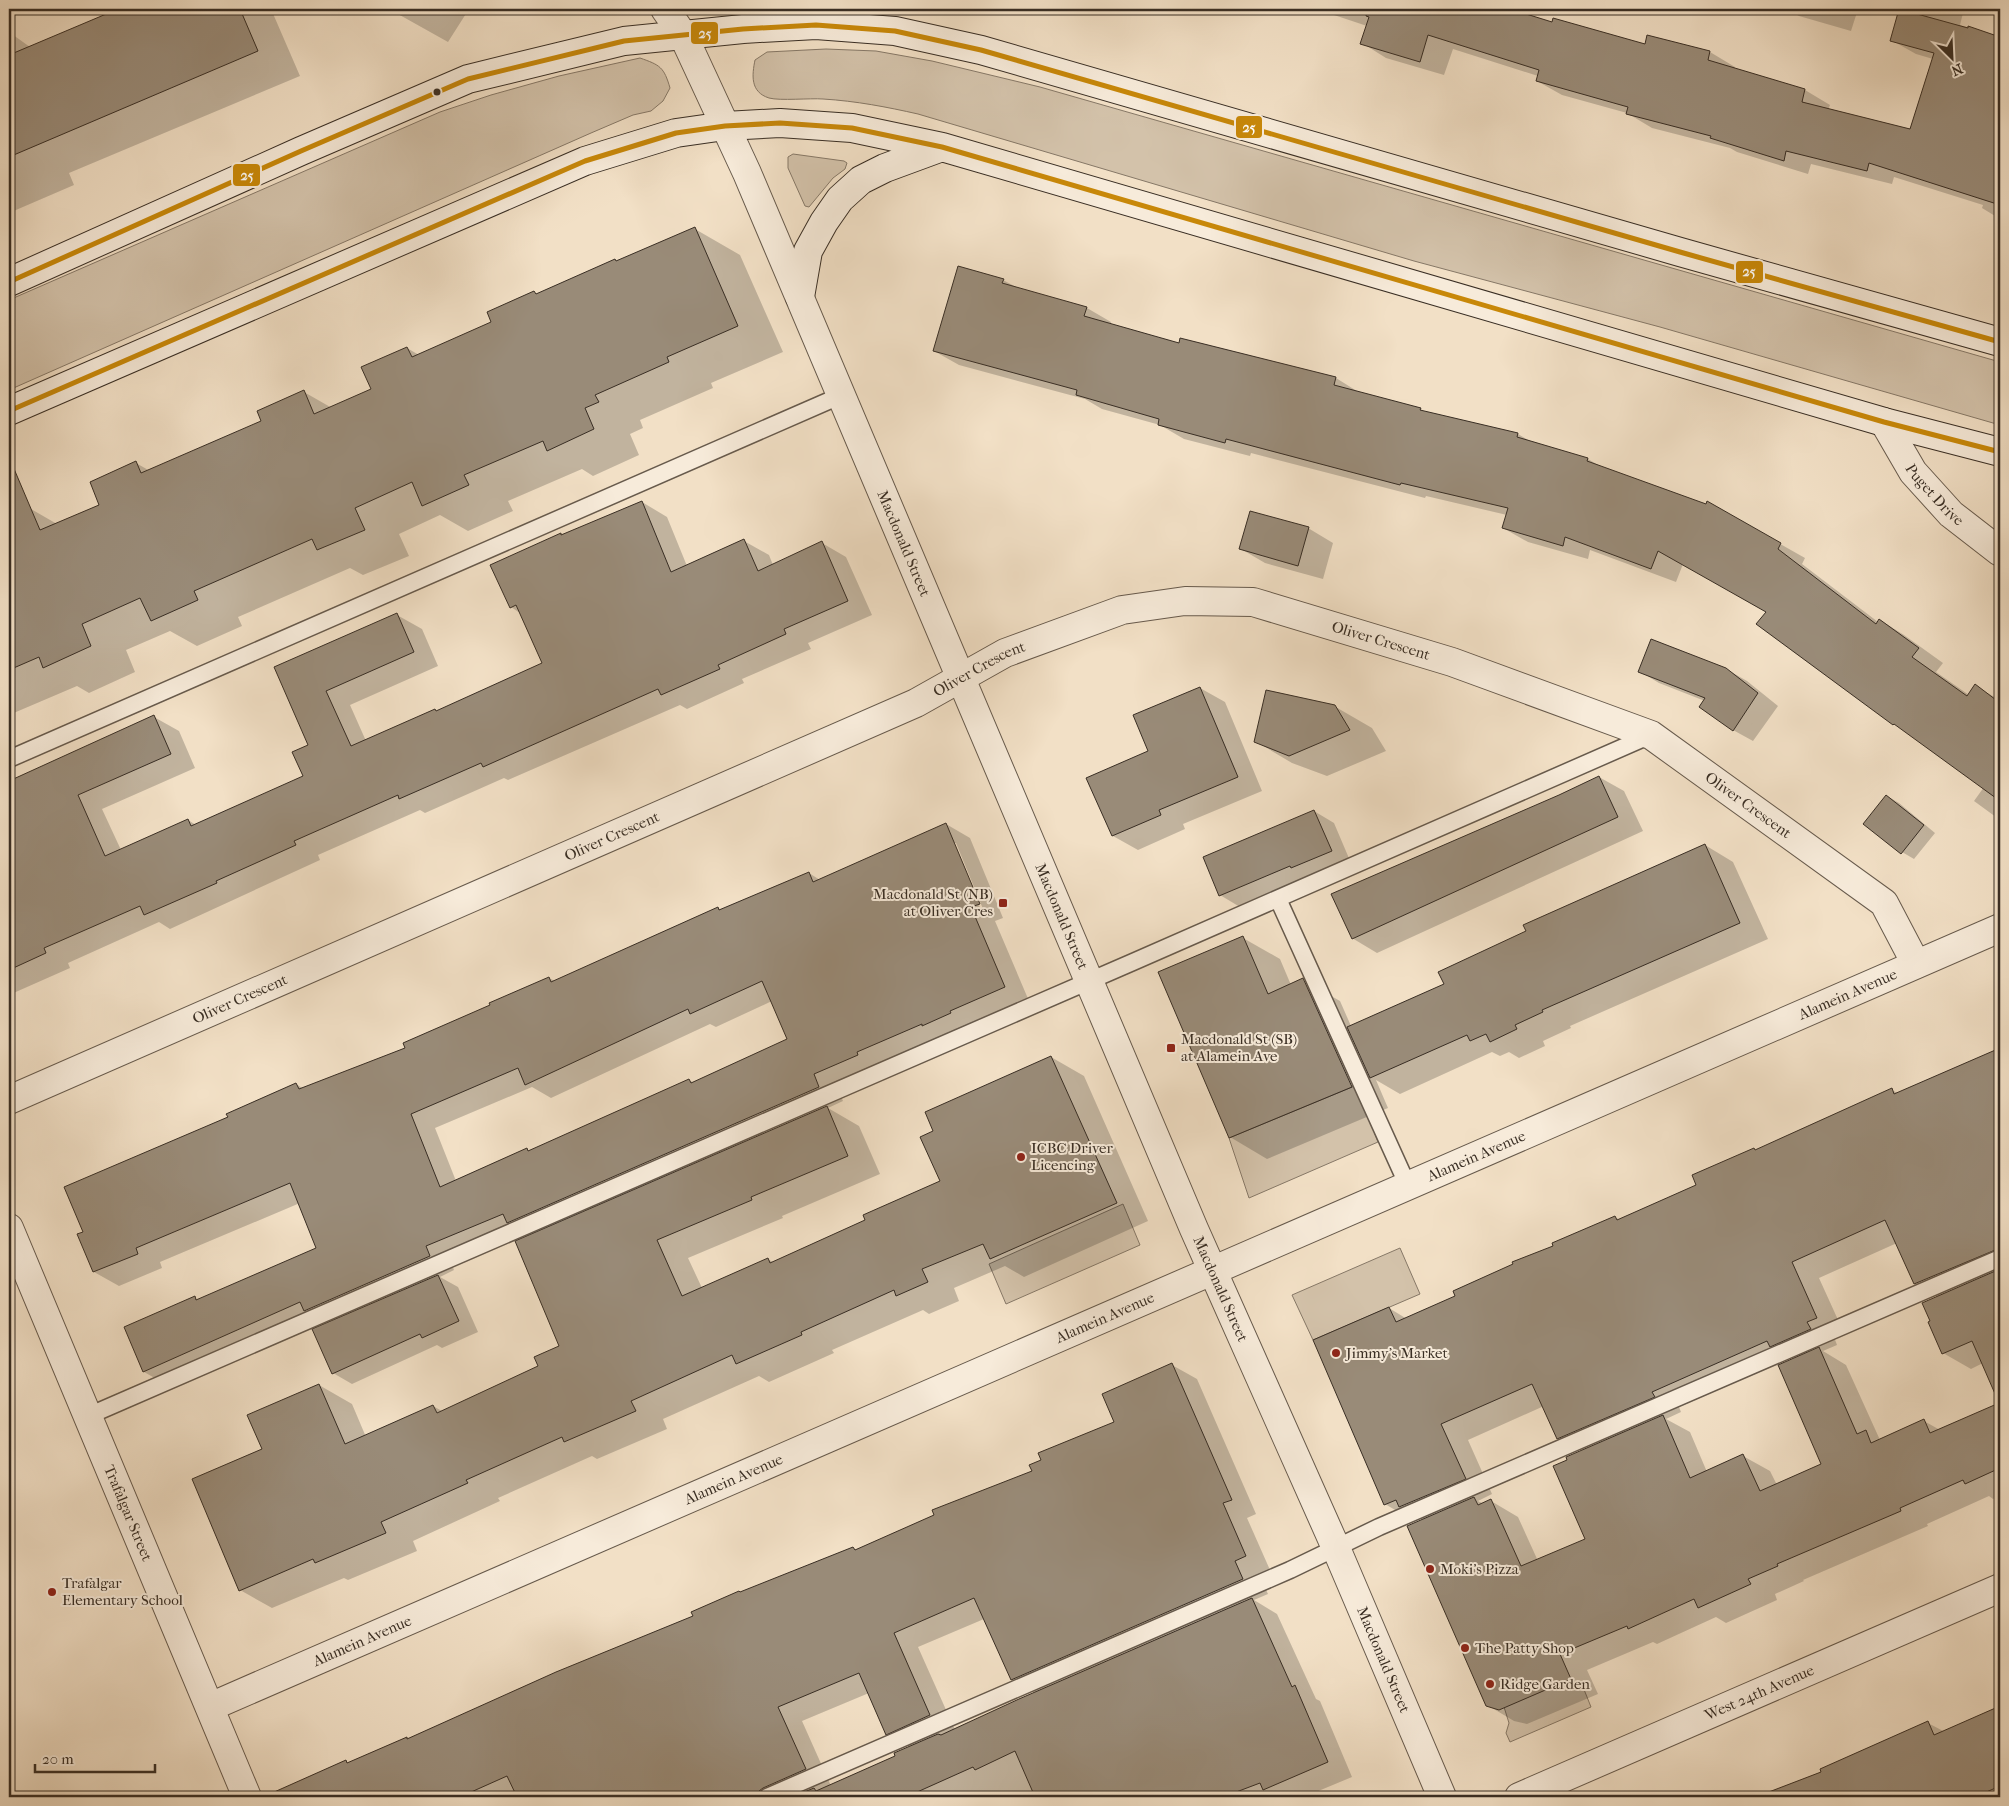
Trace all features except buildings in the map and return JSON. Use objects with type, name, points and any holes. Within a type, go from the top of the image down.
[{"type":"street","points":[[665,9],[683,35]]},
{"type":"street","points":[[9,282],[301,151],[468,80],[624,41],[743,29],[816,25],[895,31],[981,50],[2000,342]]},
{"type":"street","name":"Macdonald Street","points":[[683,35],[747,173],[1212,1272],[1336,1548],[1442,1797]]},
{"type":"street","points":[[9,410],[585,161],[676,133],[724,126],[780,123],[852,128],[942,146],[1884,422],[2000,452]]},
{"type":"street","points":[[800,298],[808,251],[824,222],[840,199],[860,180],[942,146]]},
{"type":"street","name":"Puget Drive","points":[[1884,422],[1913,472],[1951,514],[2000,552]]},
{"type":"street","name":"Oliver Crescent","points":[[9,1100],[900,710],[1005,653],[1122,610],[1185,601],[1253,602],[1452,662],[1651,735],[1884,903],[1916,964]]},
{"type":"street","name":"Alamein Avenue","points":[[210,1707],[2000,928]]},
{"type":"street","name":"Trafalgar Street","points":[[9,1228],[247,1797]]},
{"type":"street","name":"West 24th Avenue","points":[[1519,1797],[2000,1588]]},
{"type":"lane","points":[[9,759],[842,396]]},
{"type":"lane","points":[[88,1416],[1651,735]]},
{"type":"lane","points":[[1278,899],[1408,1186]]},
{"type":"lane","points":[[767,1797],[1290,1570],[1379,1527],[2000,1258]]},
{"type":"shaded area","points":[[826,49],[876,51],[932,61],[1040,87],[2000,362],[2000,425],[1660,327],[1414,261],[918,114],[847,101],[774,99],[758,92],[755,87],[753,71],[755,60],[767,52]]},
{"type":"shaded area","points":[[640,58],[657,65],[663,71],[670,88],[663,101],[651,111],[633,115],[591,133],[9,390],[9,300],[440,112],[491,95],[559,76]]},
{"type":"shaded area","points":[[793,154],[847,163],[845,169],[833,178],[809,207],[805,206],[788,168],[788,157]]},
{"type":"shaded area","points":[[1357,1085],[1378,1142],[1249,1198],[1229,1138]]},
{"type":"shaded area","points":[[1123,1204],[1140,1245],[1006,1304],[989,1264]]},
{"type":"shaded area","points":[[1400,1248],[1420,1294],[1313,1340],[1292,1295]]},
{"type":"shaded area","points":[[1571,1679],[1583,1687],[1591,1707],[1510,1742],[1506,1733],[1509,1723],[1504,1707]]},
{"type":"transit line","name":"25","points":[[9,282],[301,151],[468,79],[624,41],[743,29],[816,25],[895,31],[981,50],[1680,252],[2000,342]]},
{"type":"transit line","name":"25","points":[[9,411],[585,161],[676,133],[725,126],[780,123],[852,128],[942,147],[1884,422],[2000,452]]},
{"type":"place","name":"Macdonald St (NB) at Oliver Cres","points":[[1003,903]]},
{"type":"place","name":"Macdonald St (SB) at Alamein Ave","points":[[1171,1048]]},
{"type":"place","name":"ICBC Driver Licencing","points":[[1021,1157]]},
{"type":"place","name":"Jimmy's Market","points":[[1336,1353]]},
{"type":"place","name":"Moki's Pizza","points":[[1430,1569]]},
{"type":"place","name":"Trafalgar Elementary School","points":[[52,1592]]},
{"type":"place","name":"The Patty Shop","points":[[1465,1648]]},
{"type":"place","name":"Ridge Garden","points":[[1490,1684]]}]
